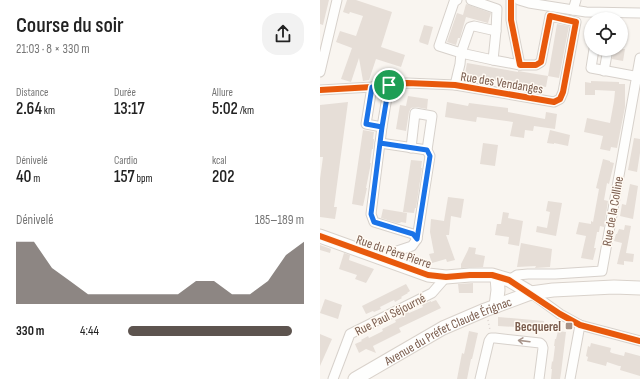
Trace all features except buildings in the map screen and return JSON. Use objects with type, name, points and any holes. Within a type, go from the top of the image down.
[{"type":"street","points":[[320,72],[337,0]]},
{"type":"street","points":[[457,0],[454,2],[439,46],[461,53],[520,65]]},
{"type":"street","points":[[470,0],[497,9],[493,60]]},
{"type":"street","name":"Rue des Vendanges","points":[[320,90],[414,83],[455,85],[554,102],[560,99],[563,92],[576,22],[550,16],[540,62],[536,66],[520,65],[511,20],[511,0]]},
{"type":"street","points":[[519,0],[586,12],[640,13]]},
{"type":"street","points":[[573,10],[576,0]]},
{"type":"street","points":[[455,85],[461,53],[470,26],[496,31]]},
{"type":"street","points":[[593,56],[591,68],[638,76]]},
{"type":"street","points":[[604,71],[607,56]]},
{"type":"street","name":"Rue de la Colline","points":[[503,278],[528,274],[602,272],[640,58]]},
{"type":"street","points":[[389,85],[371,214],[374,222],[413,234],[417,239]]},
{"type":"street","points":[[372,87],[366,124],[382,127]]},
{"type":"street","points":[[379,257],[412,246],[417,239],[430,156],[427,150],[432,116],[415,113],[411,148]]},
{"type":"street","points":[[380,143],[427,150]]},
{"type":"street","name":"Rue du Père Pierre","points":[[320,236],[428,275],[446,277],[492,275],[503,278]]},
{"type":"street","name":"Rue Paul Séjourné","points":[[333,379],[350,334],[432,293],[446,277]]},
{"type":"street","points":[[496,306],[498,290],[503,278],[580,325],[640,341]]},
{"type":"street","name":"Avenue du Préfet Claude Érignac","points":[[355,379],[443,328],[485,310],[530,294],[553,290],[640,288]]},
{"type":"street","points":[[570,379],[580,325]]},
{"type":"street","points":[[480,379],[489,341],[491,338],[495,338],[540,343],[543,348],[540,379]]},
{"type":"cycle path","points":[[320,90],[407,83],[455,85],[554,102],[560,99],[563,92],[576,22],[550,16],[541,62],[536,65],[520,65],[511,20],[511,0]]},
{"type":"cycle path","points":[[320,236],[428,275],[446,277],[492,275],[509,280],[560,314],[580,325],[640,341]]},
{"type":"place","name":"Becquerel","points":[[569,326]]},
{"type":"route","points":[[389,85],[372,87],[366,124],[382,127],[380,143],[427,150],[430,153],[417,239],[413,234],[374,222],[371,214],[382,127],[389,85]]}]
